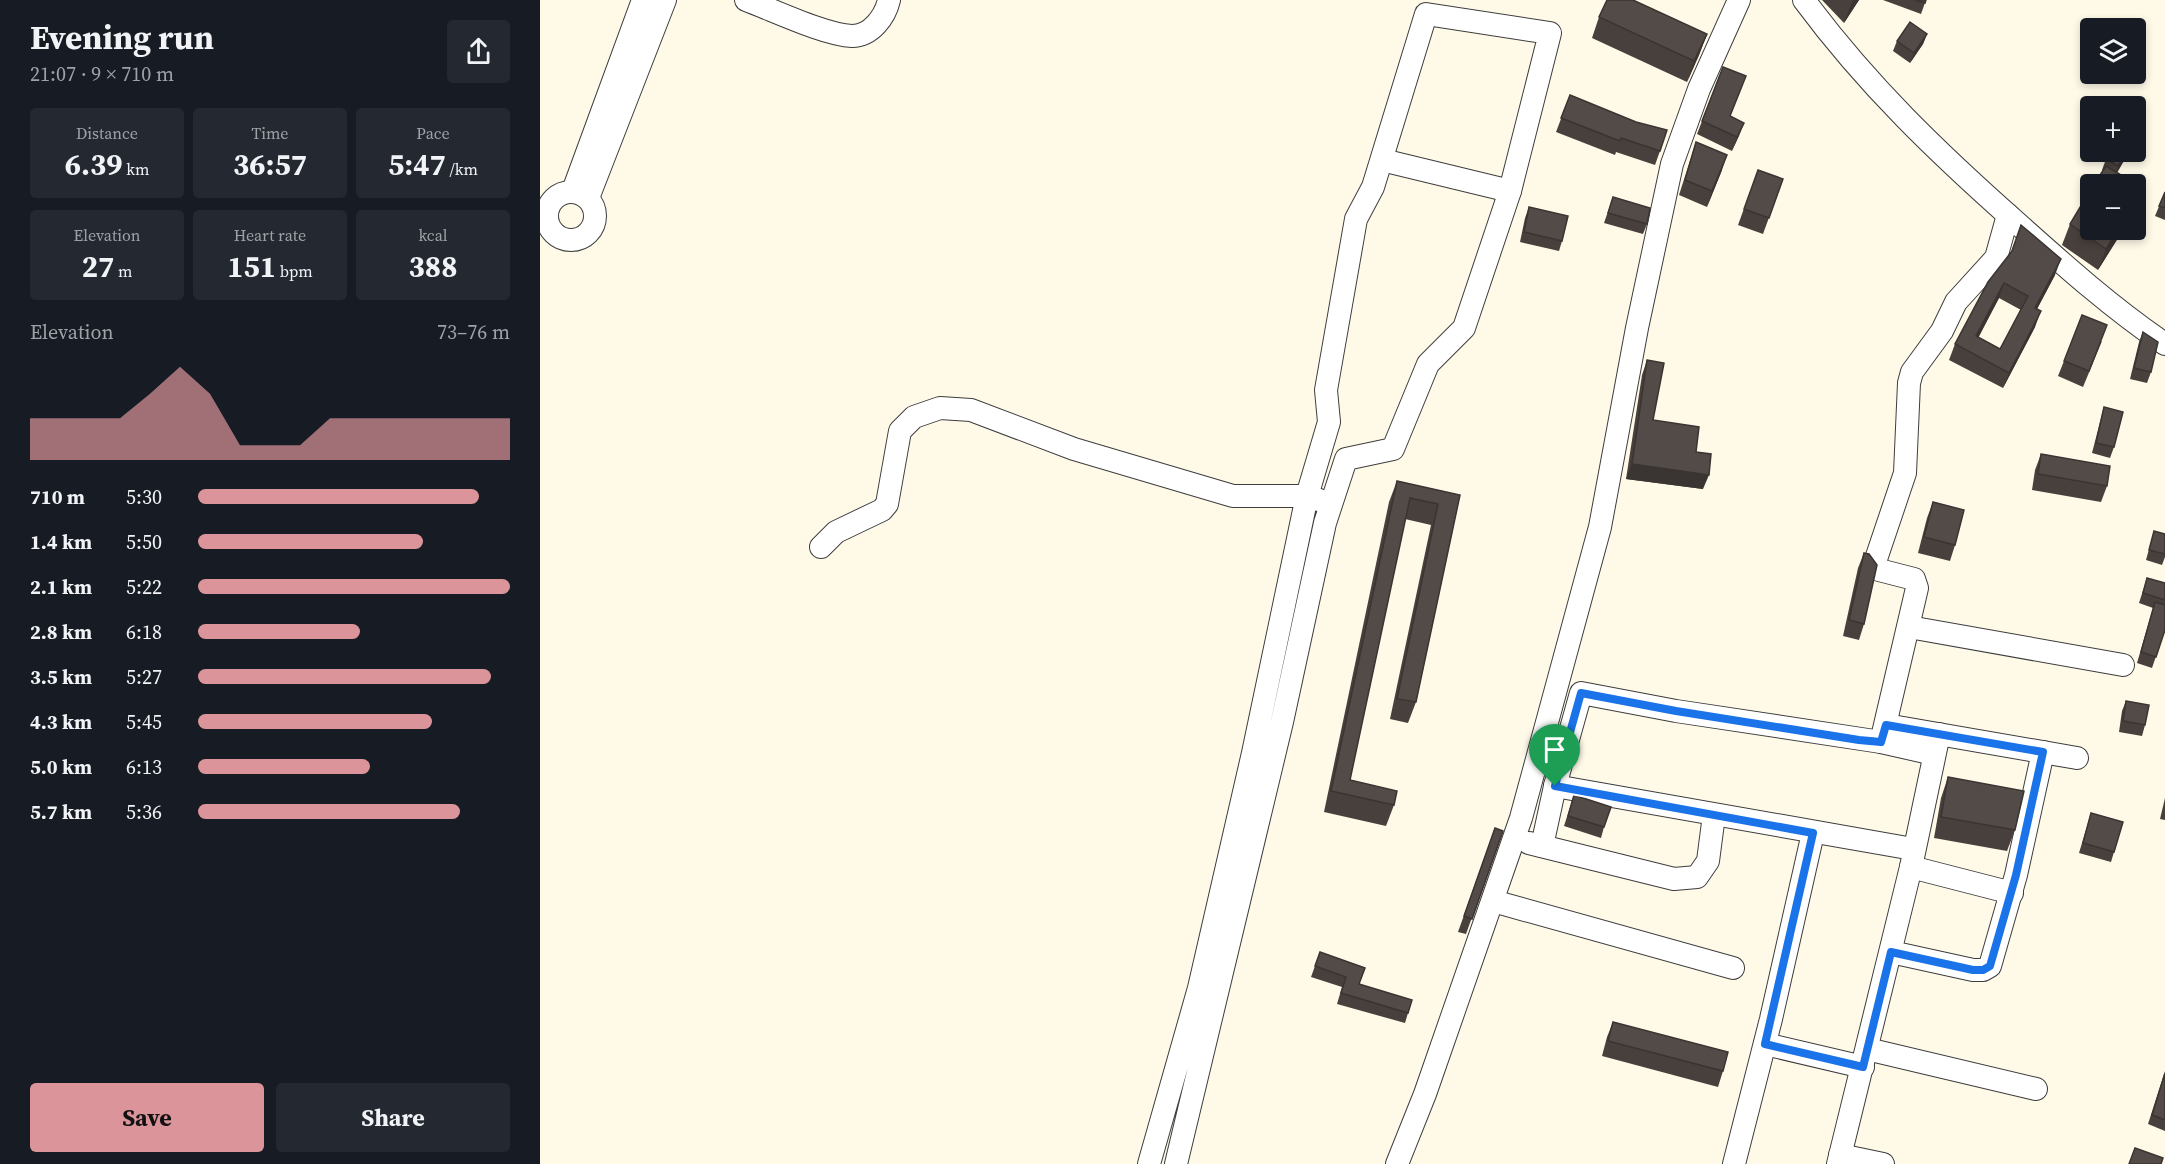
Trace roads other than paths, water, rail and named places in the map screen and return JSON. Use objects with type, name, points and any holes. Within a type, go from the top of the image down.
[{"type":"street","points":[[580,194],[644,0]]},
{"type":"street","points":[[580,194],[665,0]]},
{"type":"street","points":[[746,0],[832,32],[852,36],[873,28],[887,10],[889,0]]},
{"type":"street","points":[[1397,1164],[1425,1094],[1514,839],[1600,527],[1641,305],[1672,164],[1699,89],[1739,0]]},
{"type":"street","points":[[1804,0],[1843,53],[1907,122],[2008,215],[2126,318],[2165,344]]},
{"type":"street","points":[[1149,1164],[1199,988],[1253,753],[1307,496],[1329,422],[1326,390],[1356,219],[1373,187],[1426,14],[1550,33],[1510,191],[1464,328],[1428,364],[1393,448],[1346,459],[1331,506],[1176,1164]]},
{"type":"street","points":[[1382,160],[1510,191]]},
{"type":"street","points":[[564,192],[580,194],[594,207],[596,218],[593,228],[586,237],[576,241],[565,240],[555,235],[544,225],[547,214],[545,201],[564,192]]},
{"type":"street","points":[[1883,733],[1909,627],[1916,583],[1910,577],[1879,570],[1875,562],[1905,473],[1911,378],[1942,331],[1956,302],[1996,258],[2008,215]]},
{"type":"street","points":[[821,547],[836,532],[882,510],[887,504],[900,431],[914,417],[940,408],[971,410],[1074,449],[1233,496],[1307,496],[1331,506]]},
{"type":"street","points":[[1909,627],[2122,665]]},
{"type":"street","points":[[1542,846],[1555,786],[1581,693],[1698,715],[1883,733],[1936,744],[2043,752],[2077,758]]},
{"type":"street","points":[[1883,1164],[1839,1160],[1891,952],[1936,744]]},
{"type":"street","points":[[1891,952],[1983,970],[1990,966],[1995,957],[2012,893],[2043,752]]},
{"type":"street","points":[[1555,786],[1813,833],[1912,858],[2012,893]]},
{"type":"street","points":[[1514,839],[1674,879],[1697,877],[1708,861],[1714,815]]},
{"type":"street","points":[[1734,1164],[1765,1044],[1813,833]]},
{"type":"street","points":[[1492,901],[1734,968]]},
{"type":"street","points":[[1765,1044],[1865,1058],[2036,1089]]}]
